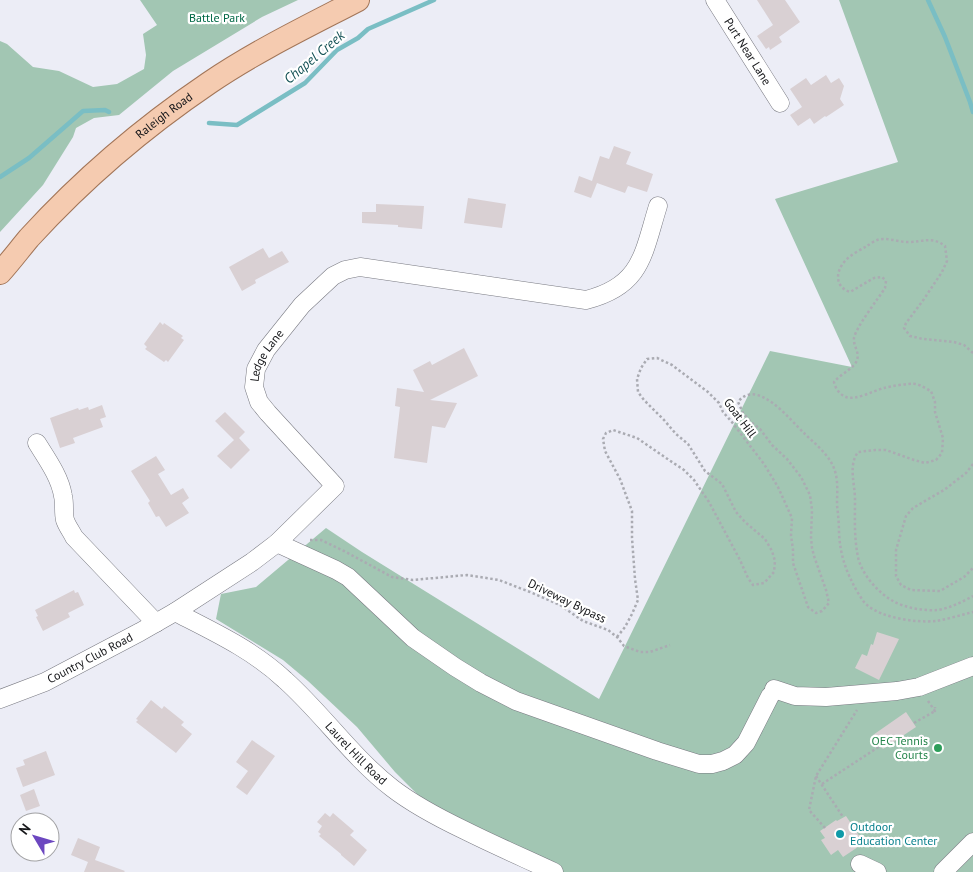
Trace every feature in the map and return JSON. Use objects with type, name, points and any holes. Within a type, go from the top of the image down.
[{"type":"main road","name":"Raleigh Road","points":[[0,273],[29,238],[74,193],[112,158],[157,122],[210,83],[264,49],[358,0]]},
{"type":"street","name":"Purt Near Lane","points":[[715,0],[780,103]]},
{"type":"street","name":"Ledge Lane","points":[[176,612],[252,562],[277,543],[335,486],[259,402],[254,387],[256,369],[266,350],[302,305],[333,276],[345,270],[360,267],[586,300],[611,291],[627,280],[634,272],[640,263],[658,206]]},
{"type":"street","points":[[37,443],[52,467],[59,484],[63,496],[65,519],[74,537],[156,623]]},
{"type":"street","points":[[277,543],[348,577],[413,638],[429,650],[516,702],[699,764],[712,764],[735,755],[746,743],[772,693],[826,698],[897,691],[919,687],[973,666]]},
{"type":"street","name":"Country Club Road","points":[[0,699],[45,682],[176,612]]},
{"type":"street","name":"Laurel Hill Road","points":[[176,612],[230,640],[258,658],[285,679],[368,768],[412,802],[434,816],[554,872]]},
{"type":"street","points":[[943,872],[973,842]]},
{"type":"street","points":[[860,864],[877,872]]},
{"type":"path","points":[[973,353],[964,345],[954,342],[910,336],[904,328],[942,272],[947,261],[945,246],[939,241],[931,239],[910,242],[877,240],[845,261],[839,269],[837,278],[839,285],[844,290],[850,292],[874,278],[882,277],[886,281],[885,288],[854,336],[858,354],[855,364],[838,377],[834,382],[835,387],[846,398],[853,398],[884,388],[916,384],[931,391],[943,438],[942,453],[936,460],[925,463],[886,450],[858,452],[854,457],[852,476],[858,558],[864,572],[874,585],[892,601],[903,605],[928,610],[939,610],[954,606],[973,596]]},
{"type":"path","name":"Goat Hill","points":[[617,637],[638,600],[632,538],[632,511],[620,479],[605,451],[603,440],[606,433],[613,430],[637,438],[684,470],[694,480],[709,502],[753,585],[764,583],[774,572],[775,561],[772,551],[765,540],[736,512],[722,484],[705,471],[688,444],[676,434],[638,392],[637,379],[641,368],[647,359],[657,358],[672,365],[708,392],[719,403],[723,412],[764,464],[792,518],[792,563],[808,607],[816,613],[822,611],[829,603],[812,548],[810,495],[801,477],[787,459],[743,413],[738,402],[742,397],[752,394],[772,402],[811,440],[832,464],[838,484],[837,504],[844,562],[849,576],[865,604],[876,611],[894,617],[917,621],[935,621],[973,612]]},
{"type":"path","points":[[973,464],[966,473],[944,490],[914,508],[906,516],[896,550],[896,576],[901,584],[911,590],[940,590],[964,577],[973,568]]},
{"type":"path","name":"Driveway Bypass","points":[[308,540],[321,540],[392,577],[413,580],[468,575],[499,580],[535,594],[583,621],[608,630],[624,646],[640,652],[650,652],[670,645]]},
{"type":"path","points":[[824,828],[809,810],[816,776],[866,694]]},
{"type":"path","points":[[914,723],[935,711]]},
{"type":"path","points":[[822,784],[880,746]]},
{"type":"path","points":[[816,776],[844,818]]},
{"type":"green space","name":"Battle Park","points":[[140,0],[298,0],[262,17],[173,71],[119,115],[94,118],[76,128],[73,137],[43,185],[0,232],[0,41],[7,44],[33,67],[59,71],[93,87],[117,84],[144,69],[146,55],[143,34],[157,25]]},
{"type":"green space","points":[[839,0],[973,0],[973,872],[561,872],[439,816],[395,772],[357,727],[308,681],[283,660],[216,619],[221,594],[256,587],[326,528],[599,699],[770,351],[852,367],[775,199],[898,162]]},
{"type":"building","points":[[757,0],[785,0],[800,22],[779,37],[782,42],[770,50],[769,47],[766,49],[757,36],[773,25]]},
{"type":"building","points":[[826,75],[831,83],[839,78],[844,86],[840,99],[844,105],[814,124],[810,118],[798,126],[790,115],[802,107],[790,89],[806,78],[811,85]]},
{"type":"building","points":[[614,146],[631,152],[626,164],[653,174],[647,192],[628,186],[625,193],[597,183],[591,198],[574,192],[579,176],[592,181],[600,156],[609,159]]},
{"type":"building","points":[[468,198],[506,204],[502,228],[464,223]]},
{"type":"building","points":[[376,204],[424,206],[422,229],[398,227],[398,225],[362,223],[362,212],[376,212]]},
{"type":"building","points":[[263,248],[269,258],[282,251],[289,262],[255,280],[256,283],[242,291],[229,267]]},
{"type":"building","points":[[160,322],[183,336],[181,338],[184,340],[168,362],[166,360],[164,362],[145,349],[147,347],[144,344]]},
{"type":"building","points":[[464,348],[478,376],[430,400],[457,403],[445,428],[432,426],[427,463],[394,458],[400,407],[395,406],[397,388],[424,392],[413,370],[430,361],[432,365]]},
{"type":"building","points":[[102,405],[106,417],[100,419],[103,427],[73,438],[75,443],[60,448],[50,418],[78,408],[79,410],[88,407],[89,410]]},
{"type":"building","points":[[225,412],[245,432],[239,438],[250,450],[231,469],[217,456],[234,440],[215,421]]},
{"type":"building","points":[[156,456],[165,470],[158,474],[171,495],[183,488],[189,498],[182,503],[189,513],[166,527],[159,516],[156,517],[148,503],[150,501],[131,471]]},
{"type":"building","points":[[74,590],[75,593],[78,592],[84,605],[68,613],[70,617],[43,631],[36,617],[38,616],[35,610]]},
{"type":"building","points":[[877,632],[899,639],[879,680],[855,668],[862,654],[867,656]]},
{"type":"building","points":[[151,700],[162,709],[164,706],[184,722],[181,725],[192,734],[176,753],[136,722],[138,720],[136,719]]},
{"type":"building","points":[[906,712],[916,727],[883,749],[873,735]]},
{"type":"building","points":[[252,740],[275,756],[247,795],[236,787],[248,771],[236,762]]},
{"type":"building","points":[[46,751],[55,775],[23,787],[16,768],[25,765],[23,760]]},
{"type":"building","points":[[34,789],[40,806],[26,811],[20,795]]},
{"type":"building","points":[[325,813],[330,817],[333,813],[354,831],[350,835],[367,850],[354,866],[319,836],[321,834],[318,832],[322,826],[317,822]]},
{"type":"building","name":"Outdoor Education Center","points":[[846,816],[864,843],[843,857],[838,850],[831,855],[821,840],[825,838],[820,831],[836,820]]},
{"type":"building","points":[[78,838],[100,847],[95,860],[125,871],[84,872],[88,862],[71,855]]},
{"type":"waterway","name":"Chapel Creek","points":[[209,123],[237,125],[305,83],[337,50],[358,38],[368,29],[434,0]]},
{"type":"waterway","points":[[928,0],[945,37],[973,112]]},
{"type":"waterway","name":"Chapel Creek","points":[[0,177],[29,158],[83,111],[105,110],[109,112]]},
{"type":"place","name":"OEC Tennis Courts","points":[[938,748]]},
{"type":"place","name":"Outdoor Education Center","points":[[840,834]]}]
